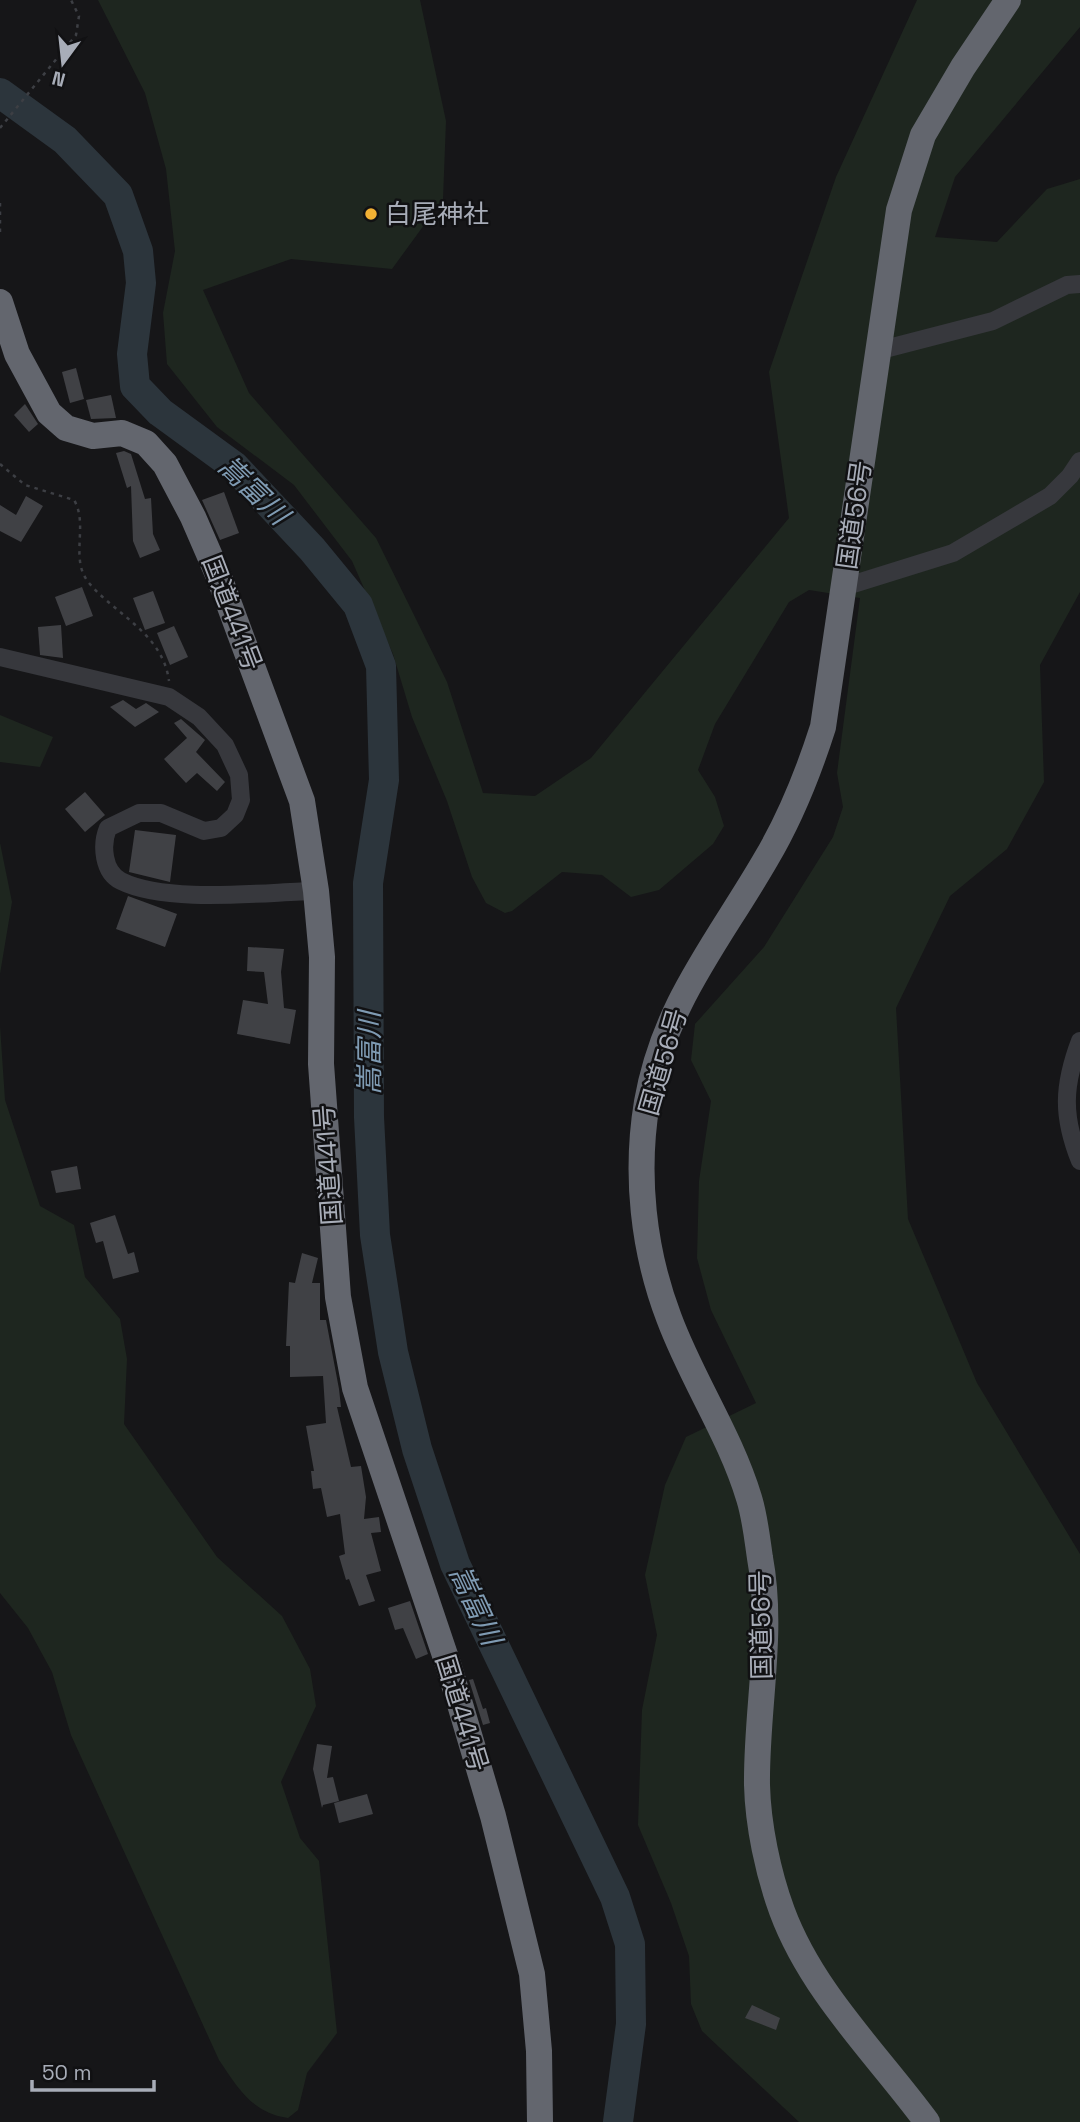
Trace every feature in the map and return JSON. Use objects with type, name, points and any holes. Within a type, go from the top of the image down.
[{"type":"highway","name":"国道56号","points":[[927,2122],[838,2010],[803,1958],[781,1910],[765,1849],[757,1787],[767,1620],[752,1511],[724,1437],[670,1320],[654,1272],[643,1210],[641,1150],[646,1112],[665,1036],[688,981],[767,858],[804,786],[823,727],[899,210],[923,135],[962,67],[1008,0]]},
{"type":"highway","name":"国道441号","points":[[0,303],[17,354],[49,413],[66,428],[93,436],[122,433],[146,443],[165,464],[193,517],[302,801],[317,891],[323,957],[321,1064],[328,1196],[340,1310],[355,1388],[449,1667],[493,1816],[533,1974],[539,2051],[540,2122]]},
{"type":"street","points":[[877,351],[993,321],[1067,285],[1080,284]]},
{"type":"street","points":[[844,587],[953,553],[1050,496],[1070,476],[1080,461]]},
{"type":"street","points":[[0,657],[169,696],[199,718],[225,745],[239,775],[241,800],[235,815],[221,828],[204,831],[161,813],[139,813],[108,828],[103,842],[107,863],[118,880],[150,891],[214,894],[317,891]]},
{"type":"street","points":[[1080,1041],[1069,1073],[1065,1115],[1080,1161]]},
{"type":"path","points":[[0,128],[76,35],[79,16],[71,0]]},
{"type":"path","points":[[0,203],[0,235]]},
{"type":"path","points":[[0,464],[25,485],[74,500],[79,509],[80,569],[89,583],[120,609],[156,647],[168,673],[169,696]]},
{"type":"shaded area","points":[[98,0],[420,0],[446,121],[443,199],[392,269],[291,259],[203,290],[249,393],[376,538],[447,682],[483,793],[535,796],[591,758],[789,518],[769,372],[836,177],[917,0],[1080,0],[1080,27],[955,177],[935,237],[997,242],[1047,189],[1080,179],[1080,592],[1040,665],[1044,782],[1007,849],[950,896],[896,1008],[908,1219],[977,1383],[1080,1554],[1080,2122],[799,2122],[702,2031],[691,2004],[689,1956],[671,1903],[638,1825],[642,1710],[657,1635],[645,1575],[665,1485],[686,1437],[756,1403],[711,1310],[697,1258],[699,1181],[711,1101],[691,1060],[695,1024],[764,947],[833,837],[843,807],[837,773],[860,598],[809,590],[789,602],[715,724],[698,770],[715,797],[724,826],[713,844],[659,890],[631,897],[602,875],[562,872],[512,911],[505,913],[486,903],[472,877],[447,801],[412,717],[393,654],[352,561],[294,485],[217,427],[167,364],[163,313],[175,251],[166,169],[145,93]]},
{"type":"shaded area","points":[[0,715],[53,737],[40,767],[0,762]]},
{"type":"shaded area","points":[[0,843],[12,902],[0,974]]},
{"type":"shaded area","points":[[0,1026],[5,1100],[40,1206],[74,1225],[85,1277],[120,1319],[127,1359],[124,1424],[217,1557],[282,1616],[310,1669],[316,1706],[281,1782],[300,1838],[319,1861],[337,2033],[307,2073],[298,2110],[288,2118],[255,2105],[219,2060],[71,1735],[52,1672],[28,1628],[0,1593]]},
{"type":"building","points":[[76,368],[84,399],[70,403],[62,372]]},
{"type":"building","points":[[111,395],[116,418],[91,419],[86,400]]},
{"type":"building","points":[[25,404],[38,424],[29,432],[14,415]]},
{"type":"building","points":[[124,451],[131,454],[145,499],[151,498],[153,534],[160,550],[140,558],[133,541],[131,486],[127,488],[116,453]]},
{"type":"building","points":[[224,492],[239,533],[220,540],[202,500]]},
{"type":"building","points":[[26,496],[43,506],[21,542],[0,531],[0,505],[16,515]]},
{"type":"building","points":[[82,587],[93,616],[66,626],[55,597]]},
{"type":"building","points":[[153,591],[165,623],[145,630],[133,598]]},
{"type":"building","points":[[61,625],[63,658],[40,655],[38,627]]},
{"type":"building","points":[[174,626],[188,657],[170,665],[157,633]]},
{"type":"building","points":[[123,700],[136,709],[146,703],[159,712],[135,727],[110,707]]},
{"type":"building","points":[[181,719],[205,740],[196,752],[225,782],[217,791],[197,773],[186,783],[164,759],[187,738],[174,723]]},
{"type":"building","points":[[85,792],[105,815],[85,832],[65,809]]},
{"type":"building","points":[[135,830],[176,835],[170,882],[129,872]]},
{"type":"building","points":[[128,896],[177,914],[165,947],[116,929]]},
{"type":"building","points":[[248,947],[284,949],[281,972],[284,1008],[296,1010],[290,1044],[237,1034],[243,1000],[268,1004],[264,972],[247,971]]},
{"type":"building","points":[[77,1166],[81,1189],[56,1193],[51,1171]]},
{"type":"building","points":[[115,1215],[128,1254],[134,1252],[139,1272],[113,1279],[103,1241],[96,1243],[90,1223]]},
{"type":"building","points":[[302,1253],[318,1258],[312,1283],[320,1283],[320,1320],[326,1320],[339,1389],[341,1407],[337,1407],[351,1467],[361,1466],[366,1497],[364,1519],[379,1517],[381,1532],[371,1533],[381,1571],[366,1575],[375,1601],[359,1606],[349,1579],[346,1580],[339,1556],[345,1554],[340,1514],[327,1517],[321,1488],[313,1489],[311,1471],[314,1471],[306,1426],[326,1423],[323,1376],[290,1377],[290,1346],[286,1346],[289,1282],[295,1283]]},
{"type":"building","points":[[410,1601],[428,1654],[416,1659],[403,1628],[395,1630],[388,1608]]},
{"type":"building","points":[[473,1679],[490,1723],[483,1725],[469,1680]]},
{"type":"building","points":[[317,1744],[332,1746],[327,1778],[333,1777],[339,1801],[323,1805],[322,1808],[313,1769]]},
{"type":"building","points":[[367,1794],[373,1814],[339,1823],[334,1803]]},
{"type":"building","points":[[752,2005],[780,2018],[776,2030],[745,2018]]},
{"type":"waterway","name":"嵩富川","points":[[0,93],[65,140],[118,195],[138,251],[141,283],[132,354],[135,386],[160,412],[234,466],[312,549],[358,605],[381,666],[384,780],[368,883],[369,1117],[375,1235],[393,1352],[417,1449],[455,1564],[615,1897],[630,1944],[631,2024],[618,2122]]},
{"type":"place","name":"白尾神社","points":[[371,214]]}]
